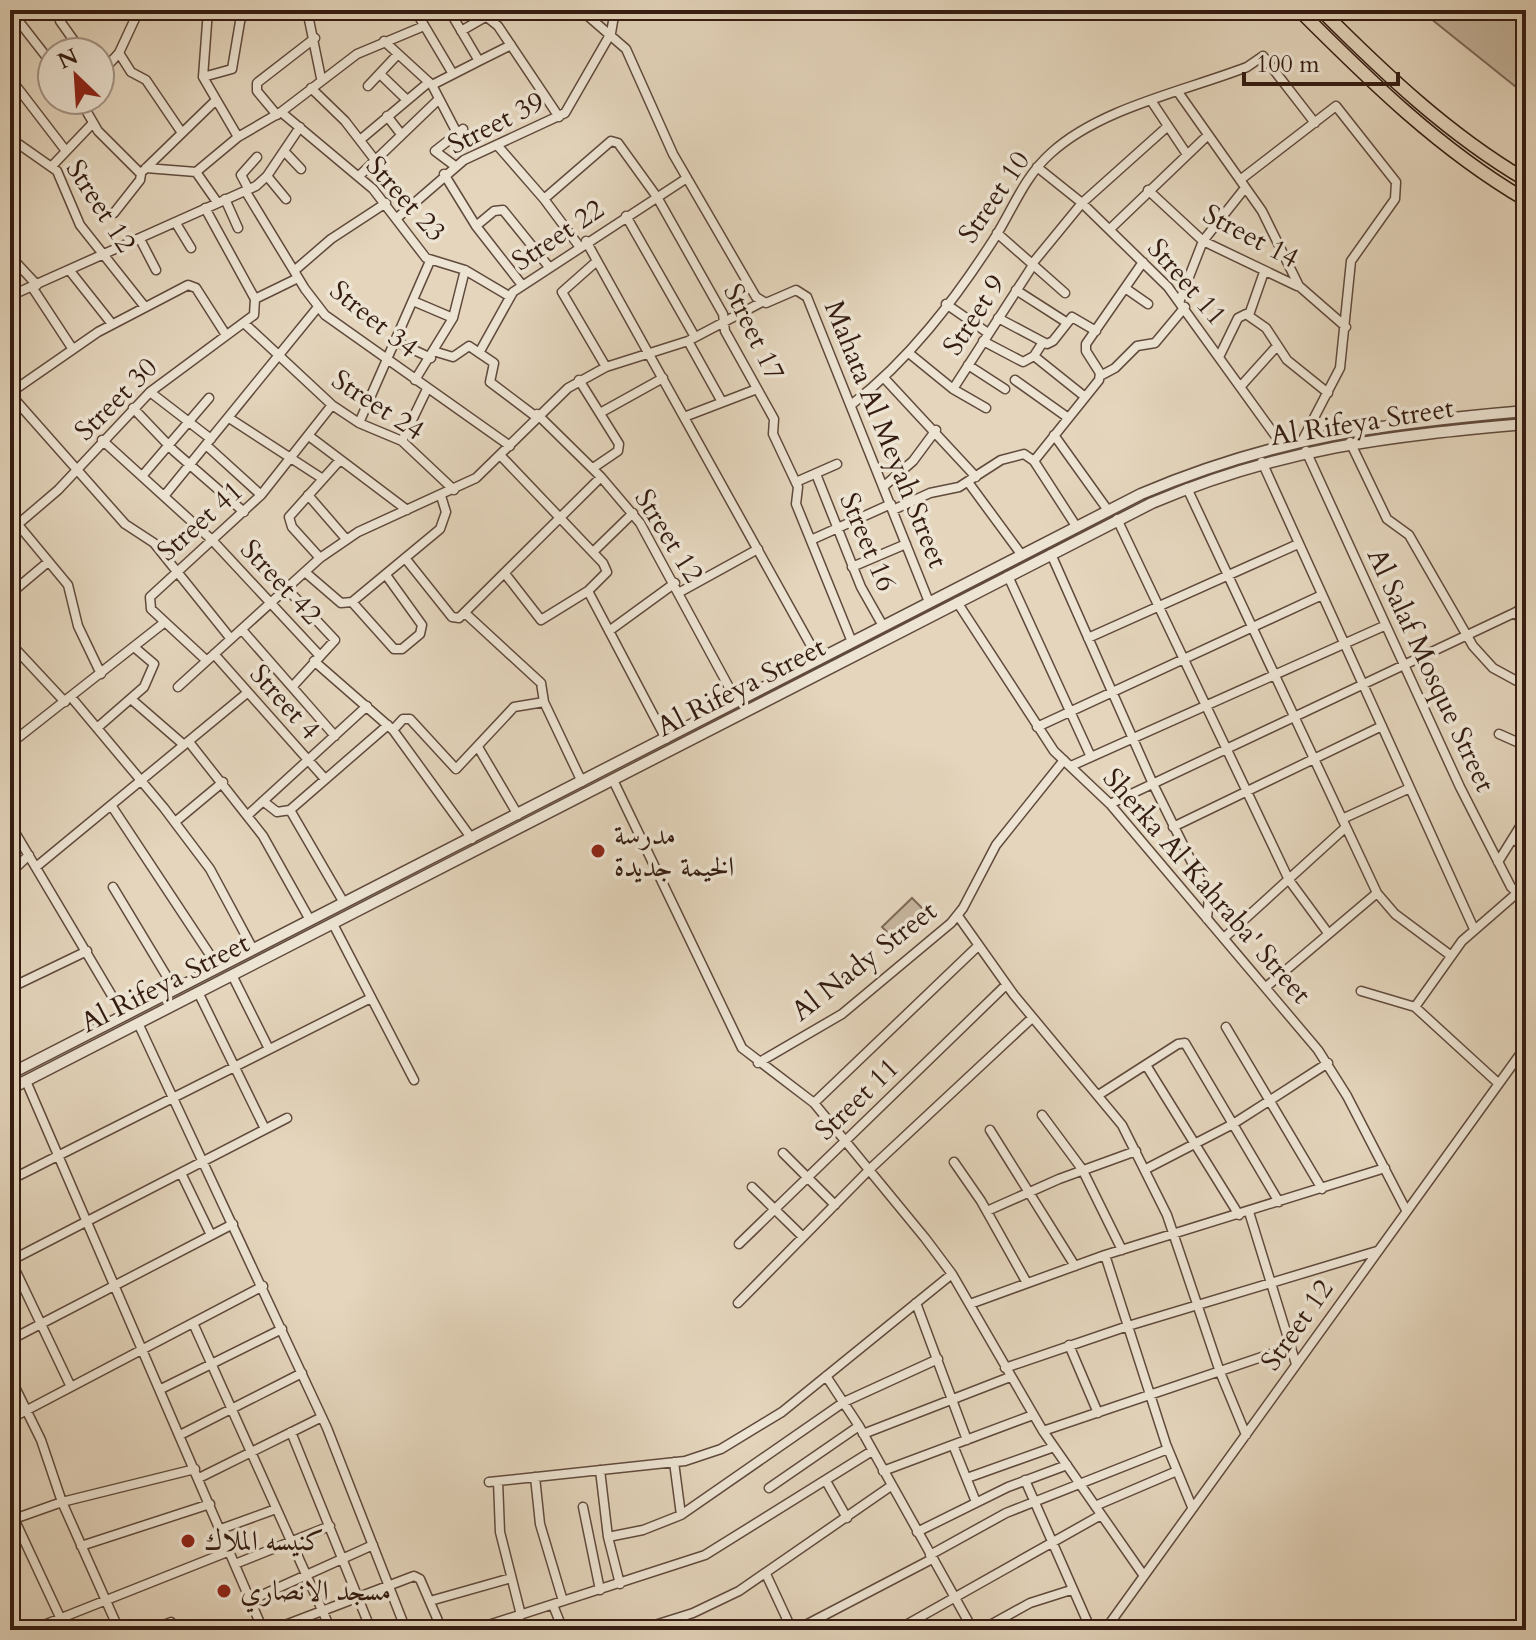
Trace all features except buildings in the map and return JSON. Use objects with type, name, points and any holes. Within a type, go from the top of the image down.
[{"type":"main road","points":[[1299,10],[1385,96],[1467,162],[1526,200]]},
{"type":"main road","points":[[1321,10],[1396,84],[1476,147],[1526,180]]},
{"type":"street","points":[[10,10],[36,43]]},
{"type":"street","points":[[60,10],[60,21],[71,36]]},
{"type":"street","points":[[116,56],[139,10]]},
{"type":"street","points":[[208,10],[203,77],[238,137]]},
{"type":"street","points":[[203,77],[231,71],[242,14],[256,10]]},
{"type":"street","points":[[307,10],[321,78]]},
{"type":"street","points":[[415,10],[453,74]]},
{"type":"street","points":[[449,10],[479,61]]},
{"type":"street","points":[[178,687],[320,558],[346,539],[454,490],[501,456],[536,415],[579,380],[606,367],[692,339],[762,302],[662,134],[626,49],[581,10]]},
{"type":"street","name":"Street 39","points":[[397,218],[455,166],[559,117],[574,102],[611,33],[615,10]]},
{"type":"street","points":[[461,31],[482,13],[511,45],[559,117]]},
{"type":"street","points":[[89,116],[143,171],[196,172],[238,137],[279,114],[321,78],[357,54],[424,26]]},
{"type":"street","points":[[279,114],[257,91],[257,83],[315,38]]},
{"type":"street","points":[[384,41],[430,83],[460,131],[435,151],[455,166]]},
{"type":"street","points":[[360,140],[430,83],[511,45]]},
{"type":"street","points":[[119,53],[131,72],[146,80],[182,133]]},
{"type":"street","points":[[368,86],[398,54]]},
{"type":"street","name":"Street 10","points":[[851,405],[885,379],[910,354],[997,233],[1037,167],[1084,129],[1247,67],[1263,56],[1315,123]]},
{"type":"street","points":[[380,74],[422,115]]},
{"type":"street","points":[[10,78],[66,151]]},
{"type":"street","points":[[311,88],[375,160]]},
{"type":"street","points":[[1178,92],[1269,224],[1299,286],[1346,327]]},
{"type":"street","points":[[359,176],[439,99]]},
{"type":"street","points":[[114,213],[140,180],[143,171],[215,101]]},
{"type":"street","points":[[1152,102],[1186,153]]},
{"type":"street","points":[[1034,461],[1100,376],[1115,368],[1137,346],[1155,343],[1182,304],[1203,241],[1242,184],[1336,106],[1393,177],[1397,188],[1395,199],[1351,261],[1340,368],[1303,439]]},
{"type":"street","name":"Street 23","points":[[279,114],[300,127],[359,176],[386,203],[430,261],[465,270],[509,296]]},
{"type":"street","points":[[387,116],[401,134]]},
{"type":"street","points":[[52,166],[93,123]]},
{"type":"street","name":"Street 9","points":[[953,389],[1033,264],[1082,203],[1168,126]]},
{"type":"street","points":[[10,296],[177,225],[221,200],[248,191],[267,176],[300,127]]},
{"type":"street","points":[[1110,229],[1208,135]]},
{"type":"street","name":"Street 12","points":[[10,138],[52,166],[62,178],[80,225],[145,307]]},
{"type":"street","name":"Street 17","points":[[544,199],[611,141],[618,143],[657,197],[774,419],[773,434],[796,482],[796,504],[852,642]]},
{"type":"street","points":[[497,145],[597,261],[819,660]]},
{"type":"street","points":[[284,151],[301,169]]},
{"type":"street","points":[[248,191],[241,175],[257,157]]},
{"type":"street","name":"Street 11","points":[[1037,167],[1110,229],[1182,304],[1282,445]]},
{"type":"street","points":[[196,172],[221,200],[238,228]]},
{"type":"street","points":[[444,174],[476,226],[522,285]]},
{"type":"street","points":[[267,176],[286,199]]},
{"type":"street","name":"Street 22","points":[[479,353],[509,296],[522,285],[687,178]]},
{"type":"street","name":"Street 14","points":[[1148,190],[1203,241],[1299,286]]},
{"type":"street","name":"Street 34","points":[[248,191],[318,307],[427,389],[510,446]]},
{"type":"street","points":[[205,208],[255,299],[296,275],[331,239],[386,203]]},
{"type":"street","points":[[476,226],[494,211],[503,210],[549,267]]},
{"type":"street","points":[[626,216],[722,402]]},
{"type":"street","points":[[177,225],[191,248]]},
{"type":"street","points":[[997,233],[1065,293]]},
{"type":"street","points":[[141,241],[156,270]]},
{"type":"street","points":[[10,256],[34,286],[72,348]]},
{"type":"street","points":[[359,423],[430,261]]},
{"type":"street","points":[[597,261],[562,292],[606,367]]},
{"type":"street","points":[[1100,376],[1086,351],[1143,262]]},
{"type":"street","points":[[415,380],[453,318],[465,270]]},
{"type":"street","points":[[70,271],[112,324]]},
{"type":"street","points":[[1249,315],[1264,272]]},
{"type":"street","points":[[226,335],[191,285],[112,324],[72,348],[10,394],[125,524],[149,538],[231,639]]},
{"type":"street","points":[[1125,288],[1148,304]]},
{"type":"street","name":"Mahata Al Meyah Street","points":[[762,302],[796,290],[804,293],[929,602]]},
{"type":"street","points":[[1016,290],[1066,322]]},
{"type":"street","name":"Street 30","points":[[17,525],[76,472],[102,440],[150,392],[254,315],[255,299]]},
{"type":"street","points":[[413,301],[453,318]]},
{"type":"street","points":[[946,304],[1019,362],[1034,356],[1043,342]]},
{"type":"street","points":[[165,495],[318,307]]},
{"type":"street","points":[[1220,355],[1240,315],[1249,315],[1266,328],[1287,360],[1328,393]]},
{"type":"street","points":[[998,318],[1043,342],[1053,341],[1066,322],[1074,317],[1096,331]]},
{"type":"street","name":"Street 24","points":[[244,323],[278,358],[332,405],[359,423],[402,441],[454,490]]},
{"type":"street","points":[[395,341],[432,354],[453,357],[469,346],[479,353]]},
{"type":"street","points":[[1241,386],[1277,346]]},
{"type":"street","name":"Street 12","points":[[479,353],[494,363],[490,382],[536,415],[593,468],[633,513],[680,592],[737,702]]},
{"type":"street","points":[[910,354],[953,389],[986,408]]},
{"type":"street","points":[[1034,356],[1084,396]]},
{"type":"street","points":[[968,365],[1005,389]]},
{"type":"street","points":[[600,413],[663,378]]},
{"type":"street","points":[[885,379],[936,430],[1021,554]]},
{"type":"street","points":[[579,380],[620,448],[593,468]]},
{"type":"street","points":[[1015,380],[1067,417]]},
{"type":"street","points":[[402,441],[427,389]]},
{"type":"street","points":[[684,417],[757,389]]},
{"type":"street","points":[[150,392],[190,424],[261,495]]},
{"type":"street","points":[[143,475],[190,424],[209,398]]},
{"type":"street","name":"Street 41","points":[[165,622],[151,609],[148,600],[261,495],[291,461],[332,405]]},
{"type":"street","points":[[133,408],[190,465],[244,512]]},
{"type":"street","name":"Al Rifeya Street","points":[[10,1089],[333,924],[518,815],[1107,509],[1211,466],[1303,439],[1430,419],[1526,411]]},
{"type":"street","points":[[229,418],[323,479]]},
{"type":"street","points":[[1430,419],[1431,433]]},
{"type":"street","name":"Al Rifeya Street","points":[[10,1074],[344,903],[613,780],[1117,519],[1187,488],[1262,462],[1350,442],[1526,424]]},
{"type":"street","points":[[883,487],[913,461],[936,430]]},
{"type":"street","points":[[1054,435],[1107,509]]},
{"type":"street","points":[[309,436],[407,510]]},
{"type":"street","name":"Street 42","points":[[102,440],[212,540],[317,659],[391,728],[480,839]]},
{"type":"street","points":[[1350,442],[1387,519],[1412,539],[1466,636],[1493,668],[1526,686]]},
{"type":"street","name":"Al Salaf Mosque Street","points":[[1306,451],[1384,626],[1498,862],[1516,894],[1526,901]]},
{"type":"street","points":[[811,540],[972,479],[1018,454],[1034,461],[1076,526]]},
{"type":"street","points":[[501,456],[593,552],[607,572],[588,591],[541,620],[506,575]]},
{"type":"street","points":[[320,558],[289,521],[340,460]]},
{"type":"street","points":[[1262,462],[1474,929]]},
{"type":"street","points":[[796,482],[837,464]]},
{"type":"street","name":"Street 16","points":[[816,474],[852,567],[883,626]]},
{"type":"street","points":[[405,558],[452,617],[457,619],[506,575],[601,477]]},
{"type":"street","points":[[1187,488],[1377,893],[1395,914],[1450,955]]},
{"type":"street","points":[[308,495],[346,539]]},
{"type":"street","points":[[305,572],[341,603],[352,602],[444,524],[446,512],[441,496]]},
{"type":"street","points":[[593,552],[633,513]]},
{"type":"street","points":[[10,515],[72,592],[78,626],[101,674]]},
{"type":"street","points":[[1117,519],[1289,880],[1328,933]]},
{"type":"street","points":[[852,567],[906,544]]},
{"type":"street","points":[[1088,638],[1298,544]]},
{"type":"street","points":[[680,592],[758,549]]},
{"type":"street","points":[[1051,554],[1153,784],[1209,897],[1207,919]]},
{"type":"street","points":[[10,594],[48,562]]},
{"type":"street","points":[[352,602],[394,649],[402,649],[420,634],[422,625],[386,575]]},
{"type":"street","points":[[1008,576],[1091,757]]},
{"type":"street","points":[[609,631],[675,583]]},
{"type":"street","points":[[287,589],[334,636],[334,644],[293,686]]},
{"type":"street","points":[[588,591],[666,739]]},
{"type":"street","points":[[946,593],[955,603]]},
{"type":"street","points":[[1037,727],[1322,595]]},
{"type":"street","name":"Sherka Al Kahraba' Street","points":[[955,603],[1037,727],[1110,804],[1328,1063],[1406,1210]]},
{"type":"street","points":[[1110,804],[1516,612],[1526,604]]},
{"type":"street","points":[[1516,612],[1526,629]]},
{"type":"street","points":[[465,613],[541,683],[544,702],[582,782]]},
{"type":"street","points":[[10,744],[165,622],[206,660]]},
{"type":"street","points":[[1068,763],[1133,739],[1384,626]]},
{"type":"street","points":[[243,631],[335,736]]},
{"type":"street","points":[[11,644],[97,728],[175,822],[219,883],[253,949]]},
{"type":"street","points":[[97,728],[151,678],[155,667],[134,647]]},
{"type":"street","name":"Street 4","points":[[214,654],[325,779]]},
{"type":"street","points":[[36,867],[247,693]]},
{"type":"street","points":[[131,699],[186,744],[249,814],[310,920]]},
{"type":"street","points":[[263,801],[277,812],[290,810],[405,717],[456,769],[514,707],[544,702]]},
{"type":"street","points":[[249,814],[367,706]]},
{"type":"street","points":[[1173,827],[1382,726]]},
{"type":"street","points":[[1499,734],[1526,746]]},
{"type":"street","points":[[478,747],[518,815]]},
{"type":"street","name":"Al Nady Street","points":[[758,1063],[842,1014],[958,916],[996,845],[1068,763]]},
{"type":"street","points":[[613,780],[742,1048],[814,1103],[871,1168],[952,1274],[1043,1431],[1144,1576]]},
{"type":"street","points":[[175,822],[223,782]]},
{"type":"street","points":[[1224,938],[1289,880],[1344,823],[1410,788]]},
{"type":"street","points":[[111,805],[218,967]]},
{"type":"street","points":[[290,810],[344,903]]},
{"type":"street","points":[[1498,862],[1526,817]]},
{"type":"street","points":[[10,824],[124,1016]]},
{"type":"street","points":[[1513,839],[1526,848]]},
{"type":"street","points":[[10,873],[29,855]]},
{"type":"street","points":[[113,887],[175,990]]},
{"type":"street","points":[[1266,987],[1377,893]]},
{"type":"street","points":[[1415,1007],[1450,955],[1474,929],[1516,894]]},
{"type":"street","points":[[958,916],[1032,1018],[1100,1094],[1146,1169],[1175,1233],[1220,1372],[1246,1435]]},
{"type":"street","points":[[333,924],[414,1080]]},
{"type":"street","points":[[814,1103],[978,946]]},
{"type":"street","points":[[10,988],[87,951]]},
{"type":"street","points":[[232,975],[269,1049]]},
{"type":"street","name":"Street 11","points":[[739,1244],[1006,985]]},
{"type":"street","points":[[1361,991],[1415,1007],[1498,1083]]},
{"type":"street","points":[[198,992],[265,1129]]},
{"type":"street","points":[[10,1180],[371,998]]},
{"type":"street","points":[[738,1303],[871,1168],[1032,1018]]},
{"type":"street","points":[[138,1023],[322,1417],[406,1630]]},
{"type":"street","points":[[1226,1027],[1322,1189]]},
{"type":"street","points":[[1100,1094],[1178,1044],[1185,1043],[1279,1202]]},
{"type":"street","name":"Street 12","points":[[1105,1630],[1526,1046]]},
{"type":"street","points":[[1146,1169],[1233,1124],[1328,1063]]},
{"type":"street","points":[[1146,1065],[1239,1215]]},
{"type":"street","points":[[26,1081],[263,1630]]},
{"type":"street","points":[[1042,1115],[1082,1169],[1122,1250]]},
{"type":"street","points":[[71,1387],[10,1260],[287,1118]]},
{"type":"street","points":[[990,1130],[1075,1266]]},
{"type":"street","points":[[987,1211],[1082,1169],[1136,1151]]},
{"type":"street","points":[[783,1153],[835,1205]]},
{"type":"street","points":[[954,1162],[987,1211],[1027,1283]]},
{"type":"street","points":[[970,1304],[1105,1255],[1385,1168]]},
{"type":"street","points":[[181,1173],[211,1235]]},
{"type":"street","points":[[752,1187],[803,1237]]},
{"type":"street","points":[[1249,1212],[1296,1364]]},
{"type":"street","points":[[10,1340],[233,1224]]},
{"type":"street","points":[[769,1488],[861,1430],[953,1399],[1069,1345],[1377,1251]]},
{"type":"street","points":[[1105,1255],[1168,1449],[1192,1507]]},
{"type":"street","points":[[521,1615],[500,1532],[493,1482],[674,1462],[710,1454],[753,1432],[952,1274]]},
{"type":"street","points":[[10,1419],[263,1286]]},
{"type":"street","points":[[916,1303],[967,1440]]},
{"type":"street","points":[[193,1323],[331,1630]]},
{"type":"street","points":[[161,1389],[282,1329]]},
{"type":"street","points":[[1069,1345],[1098,1413]]},
{"type":"street","points":[[1043,1431],[1291,1347]]},
{"type":"street","points":[[608,1537],[643,1530],[681,1515],[844,1402],[938,1359]]},
{"type":"street","points":[[180,1435],[302,1373]]},
{"type":"street","points":[[826,1376],[861,1430],[973,1630]]},
{"type":"street","points":[[10,1377],[119,1630]]},
{"type":"street","points":[[883,1471],[1033,1415]]},
{"type":"street","points":[[14,1519],[62,1502],[197,1473],[250,1452],[322,1417]]},
{"type":"street","points":[[291,1432],[371,1630]]},
{"type":"street","points":[[953,1445],[976,1502]]},
{"type":"street","points":[[967,1478],[1054,1447]]},
{"type":"street","points":[[766,1574],[794,1630],[811,1627],[996,1518],[1168,1449]]},
{"type":"street","points":[[473,1630],[489,1628],[721,1547],[872,1451]]},
{"type":"street","points":[[674,1462],[681,1515]]},
{"type":"street","points":[[917,1532],[1025,1480],[1067,1465]]},
{"type":"street","points":[[600,1470],[608,1537],[620,1584]]},
{"type":"street","points":[[1095,1506],[1177,1471]]},
{"type":"street","points":[[535,1477],[538,1514],[563,1601]]},
{"type":"street","points":[[1025,1480],[1049,1542],[1091,1630]]},
{"type":"street","points":[[826,1481],[847,1518]]},
{"type":"street","points":[[639,1630],[709,1607],[766,1574],[891,1486]]},
{"type":"street","points":[[81,1546],[210,1504]]},
{"type":"street","points":[[583,1507],[600,1590]]},
{"type":"street","points":[[221,1529],[276,1509]]},
{"type":"street","points":[[10,1510],[66,1630]]},
{"type":"street","points":[[897,1630],[914,1626],[953,1597],[1101,1515]]},
{"type":"street","points":[[235,1564],[330,1526]]},
{"type":"street","points":[[251,1600],[373,1545]]},
{"type":"street","points":[[31,1630],[230,1551]]},
{"type":"street","points":[[272,1630],[355,1595],[418,1577],[442,1630]]},
{"type":"street","points":[[430,1601],[511,1578]]},
{"type":"street","points":[[981,1630],[1030,1603],[1071,1590]]},
{"type":"street","points":[[553,1605],[563,1630]]},
{"type":"street","points":[[151,1630],[171,1622],[177,1630]]},
{"type":"shaded area","points":[[1420,10],[1526,10],[1526,95]]},
{"type":"shaded area","points":[[912,898],[928,914],[898,943],[882,927]]},
{"type":"place","name":"مدرسة الخيمة جديدة","points":[[598,851]]},
{"type":"place","name":"كنيسه الملاك","points":[[188,1541]]},
{"type":"place","name":"مسجد الانصاري","points":[[224,1591]]}]
